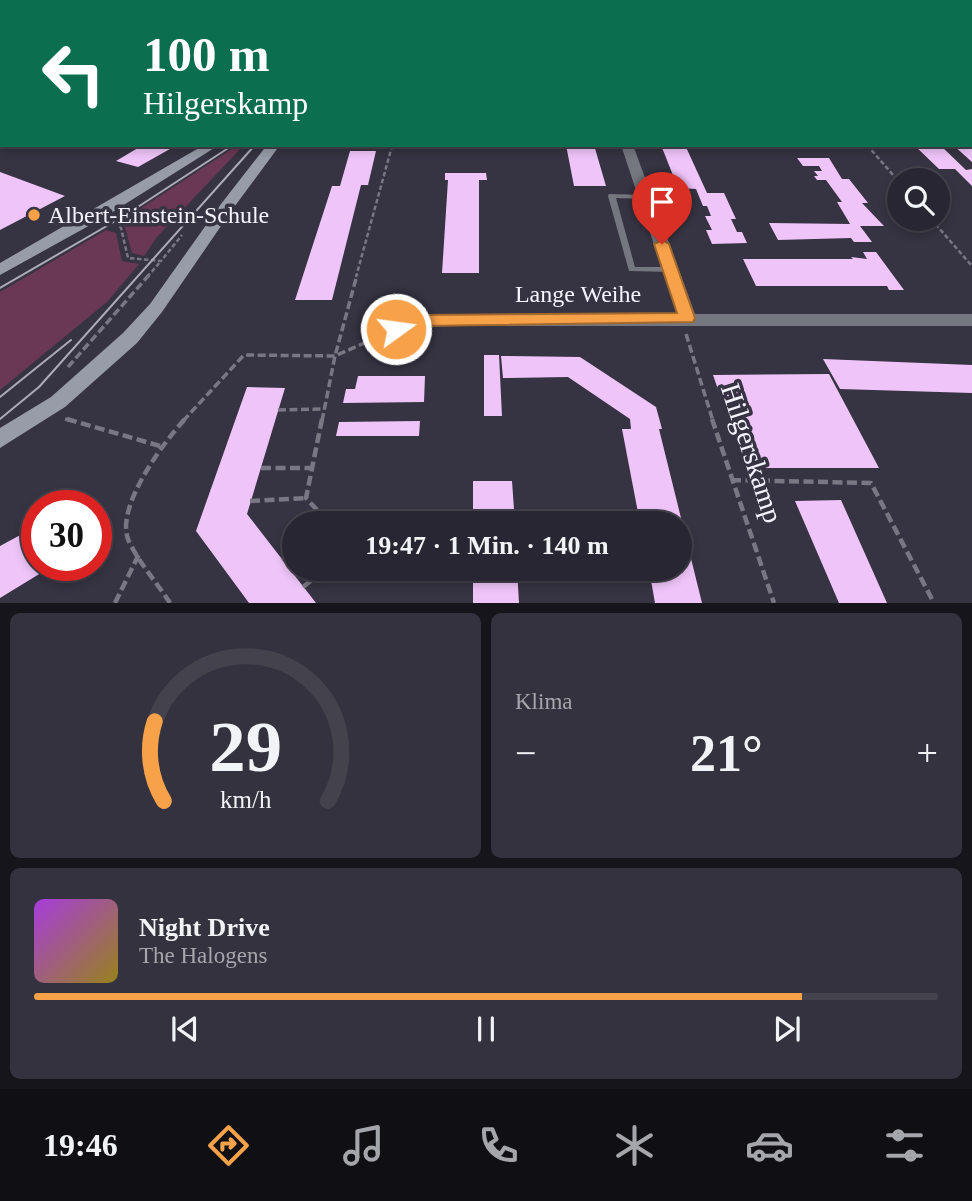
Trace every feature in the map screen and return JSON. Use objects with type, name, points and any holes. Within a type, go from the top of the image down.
[{"type":"main road","points":[[0,270],[98,215],[210,147]]},
{"type":"main road","points":[[0,439],[45,411],[99,366],[148,318],[189,264],[226,207],[272,147]]},
{"type":"street","points":[[628,147],[684,318]]},
{"type":"street","name":"Lange Weihe","points":[[396,329],[419,321],[684,318],[972,320]]},
{"type":"lane","points":[[645,197],[612,197],[632,269],[670,270]]},
{"type":"path","points":[[306,498],[335,356],[392,147]]},
{"type":"path","points":[[869,147],[887,168]]},
{"type":"path","points":[[98,215],[118,223],[128,258],[161,261]]},
{"type":"path","points":[[941,231],[972,266]]},
{"type":"path","points":[[63,373],[182,235]]},
{"type":"path","name":"Hilgerskamp","points":[[684,318],[731,480],[774,603]]},
{"type":"path","points":[[170,603],[128,538],[126,516],[160,446],[244,355],[335,356],[396,329]]},
{"type":"path","points":[[278,410],[324,409]]},
{"type":"path","points":[[45,411],[160,446]]},
{"type":"path","points":[[261,468],[312,468]]},
{"type":"path","points":[[731,480],[872,483],[934,603]]},
{"type":"path","points":[[250,501],[306,498]]},
{"type":"path","points":[[306,498],[318,511]]},
{"type":"path","points":[[115,603],[139,554]]},
{"type":"path","points":[[303,587],[311,581]]},
{"type":"shaded area","points":[[235,147],[242,147],[157,237],[144,256],[132,253],[123,220]]},
{"type":"shaded area","points":[[106,230],[116,233],[122,261],[139,264],[107,302],[0,390],[0,292]]},
{"type":"building","points":[[140,147],[173,147],[138,167],[116,161]]},
{"type":"building","points":[[566,147],[595,147],[606,186],[574,186]]},
{"type":"building","points":[[662,147],[686,147],[707,193],[724,193],[736,219],[731,219],[737,232],[742,232],[747,243],[712,244],[706,230],[712,230],[705,216],[711,216],[707,206],[703,206],[696,189],[678,188]]},
{"type":"building","points":[[916,147],[942,147],[966,170],[972,169],[972,186],[955,169],[938,168]]},
{"type":"building","points":[[955,147],[972,147],[972,162]]},
{"type":"building","points":[[350,151],[376,151],[368,185],[361,185],[332,300],[295,300],[332,186],[340,186]]},
{"type":"building","points":[[797,158],[829,158],[842,179],[849,179],[868,203],[862,203],[884,226],[860,226],[872,242],[854,242],[851,238],[778,240],[769,223],[850,224],[837,202],[842,202],[826,180],[817,180],[814,176],[818,176],[814,171],[822,171],[819,166],[803,166]]},
{"type":"building","points":[[0,172],[65,196],[0,230]]},
{"type":"building","points":[[445,173],[486,173],[487,180],[479,180],[479,273],[442,273],[448,180],[445,180]]},
{"type":"building","points":[[863,252],[876,252],[904,290],[889,290],[887,286],[756,286],[743,259],[867,259]]},
{"type":"building","points":[[484,355],[499,355],[502,416],[484,416]]},
{"type":"building","points":[[501,356],[580,357],[656,407],[679,511],[638,511],[622,429],[631,429],[630,419],[568,377],[503,378]]},
{"type":"building","points":[[823,359],[972,365],[972,393],[840,389]]},
{"type":"building","points":[[829,374],[879,468],[745,468],[713,375]]},
{"type":"building","points":[[358,376],[425,376],[424,402],[343,403],[346,389],[355,389]]},
{"type":"building","points":[[247,387],[285,388],[247,514],[282,559],[282,581],[299,581],[316,603],[249,603],[196,531]]},
{"type":"building","points":[[420,421],[419,436],[336,436],[339,422]]},
{"type":"building","points":[[473,481],[512,481],[514,511],[473,511]]},
{"type":"building","points":[[841,500],[887,603],[839,603],[795,501]]},
{"type":"building","points":[[21,535],[21,581],[28,581],[0,598],[0,546]]},
{"type":"building","points":[[692,563],[702,603],[655,603],[651,581],[692,581]]},
{"type":"building","points":[[473,581],[518,581],[519,603],[473,603]]},
{"type":"tram line","points":[[0,288],[124,216],[230,147]]},
{"type":"tram line","points":[[0,419],[39,387],[253,147]]},
{"type":"tram line","points":[[0,397],[71,340]]},
{"type":"place","name":"Albert-Einstein-Schule","points":[[34,215]]},
{"type":"route","points":[[396,329],[419,321],[687,318],[662,244]]}]
